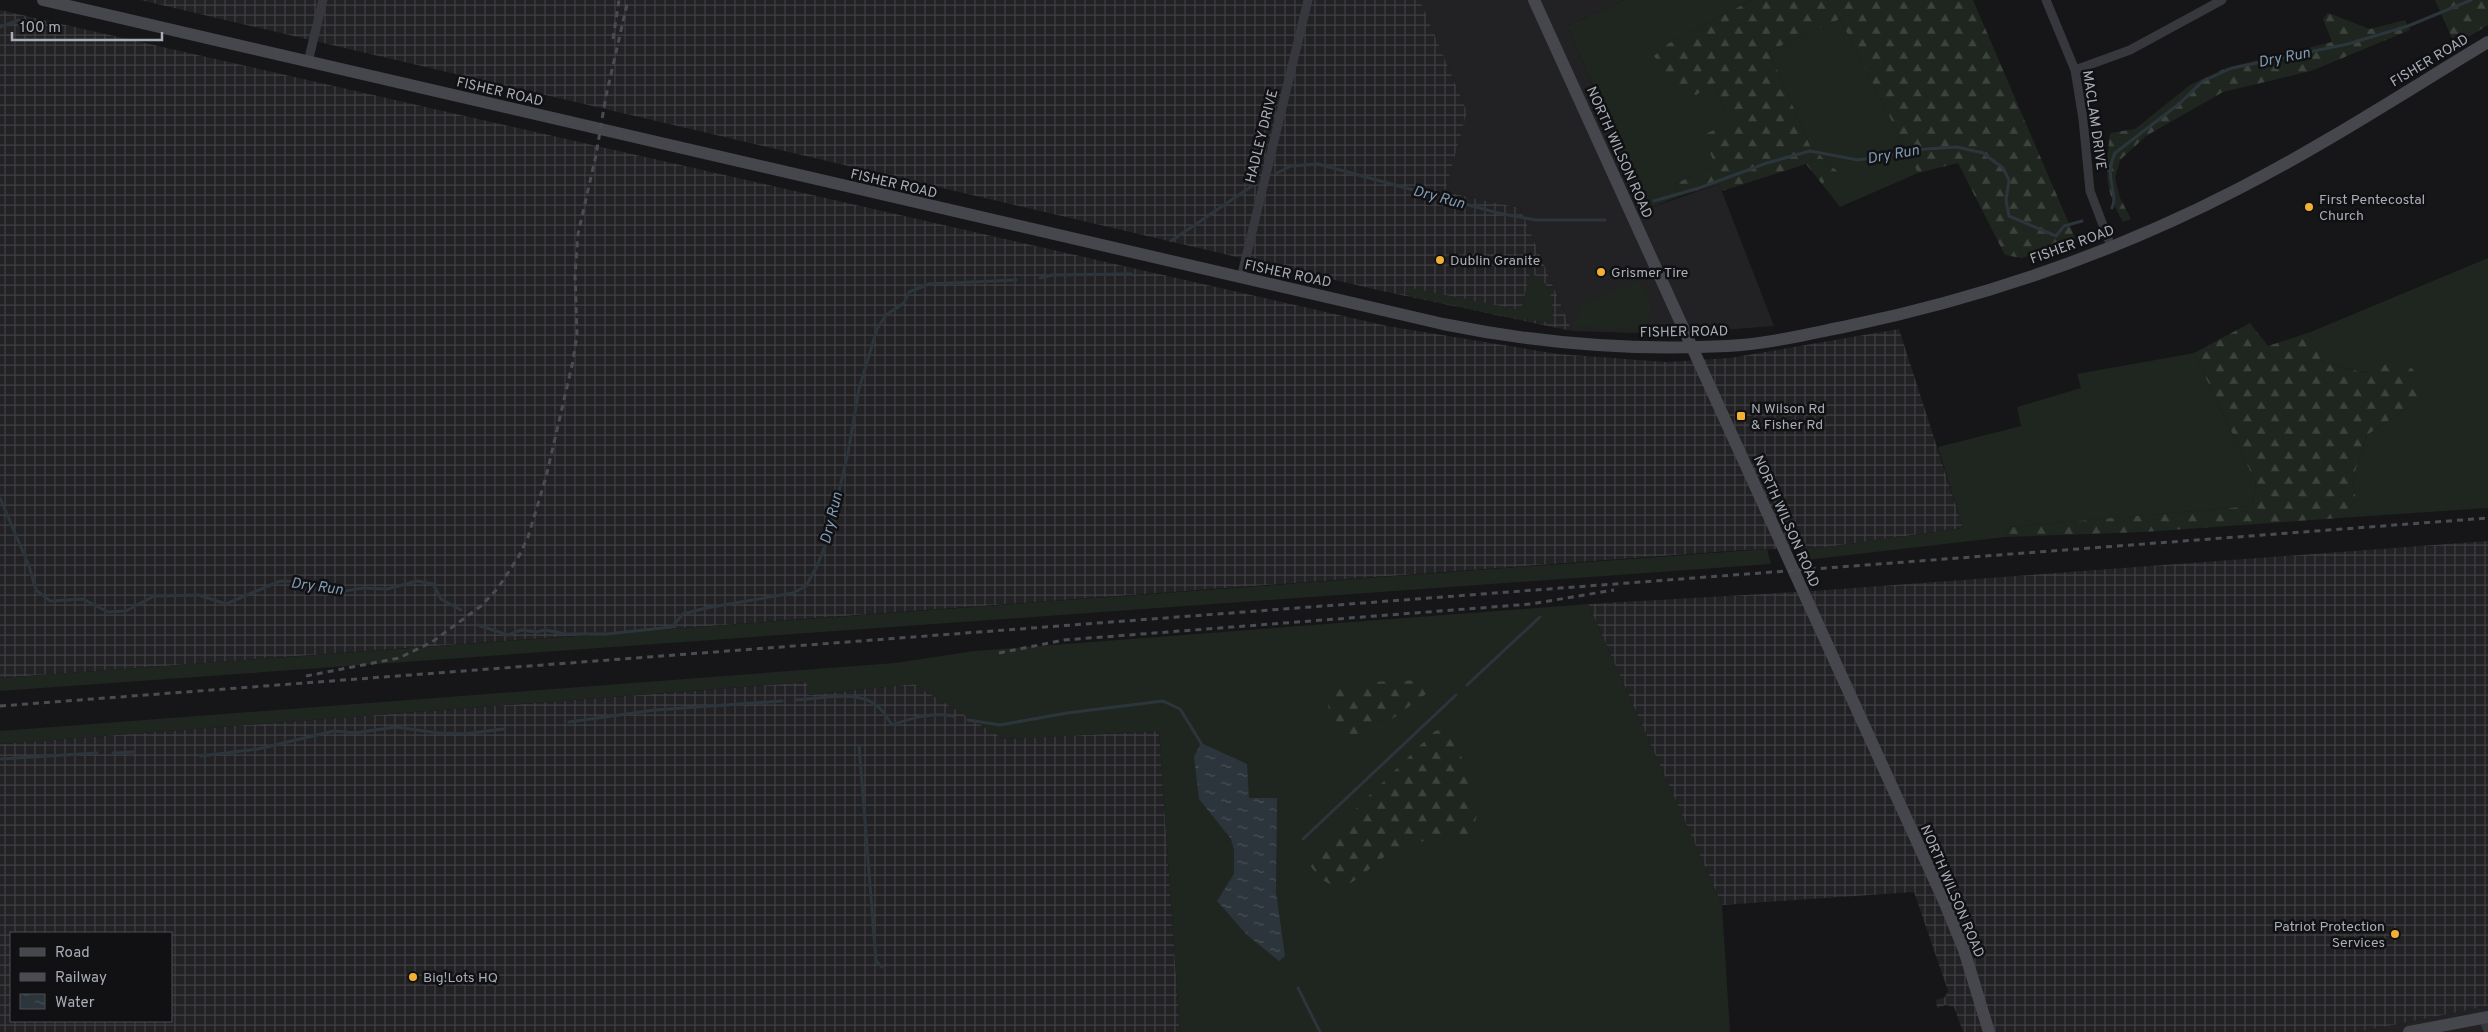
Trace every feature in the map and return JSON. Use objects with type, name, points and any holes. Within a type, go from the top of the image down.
[{"type":"main road","name":"FISHER ROAD","points":[[43,0],[1443,324],[1503,336],[1595,345],[1653,348],[1766,342],[1895,316],[2027,276],[2111,246],[2245,185],[2306,152],[2488,42]]},
{"type":"main road","name":"NORTH WILSON ROAD","points":[[1534,0],[1944,900],[1964,950],[1989,1032]]},
{"type":"main road","points":[[2409,1032],[2486,1022]]},
{"type":"street","points":[[308,62],[323,0]]},
{"type":"street","name":"HADLEY DRIVE","points":[[1241,278],[1308,0]]},
{"type":"street","name":"MACLAM DRIVE","points":[[2046,0],[2075,70],[2084,119],[2090,191],[2111,246]]},
{"type":"street","points":[[2075,70],[2130,50],[2222,0]]},
{"type":"shaded area","points":[[140,0],[1420,0],[1467,112],[1445,192],[1520,208],[1572,331],[1382,291]]},
{"type":"shaded area","points":[[1420,0],[1624,0],[1567,26],[1647,209],[1719,184],[1774,326],[1671,334],[1572,331],[1520,208],[1445,192],[1467,112]]},
{"type":"shaded area","points":[[0,10],[1387,326],[1558,354],[1666,362],[1730,358],[1899,329],[1963,528],[1827,547],[1743,550],[0,678]]},
{"type":"shaded area","points":[[2488,541],[2488,1006],[2358,1032],[1963,1032],[1954,1007],[1946,1005],[1937,1008],[1936,1000],[1945,997],[1948,991],[1914,892],[1722,905],[1588,604],[1813,591]]},
{"type":"shaded area","points":[[808,682],[808,695],[914,684],[1004,739],[1159,731],[1180,1032],[0,1032],[0,744]]},
{"type":"shaded area","points":[[2488,1006],[2488,1032],[2358,1032]]},
{"type":"green space","points":[[1624,0],[1752,0],[1669,43],[1714,83],[1730,123],[1715,165],[1675,184],[1680,196],[1647,209],[1567,26]]},
{"type":"green space","points":[[1752,0],[1973,0],[2076,240],[2022,258],[2005,255],[1958,163],[1918,173],[1840,19],[1769,51],[1810,146],[1837,171],[1822,184],[1806,164],[1722,191],[1719,184],[1680,196],[1675,184],[1715,165],[1703,135],[1730,123],[1714,83],[1696,95],[1676,88],[1654,56],[1669,43]]},
{"type":"green space","points":[[2435,0],[2488,0],[2488,25],[2455,45]]},
{"type":"green space","points":[[2328,13],[2370,29],[2405,20],[2410,30],[2311,71],[2223,92],[2146,136],[2120,160],[2115,178],[2120,198],[2131,219],[2123,222],[2109,189],[2107,169],[2110,133],[2135,129],[2190,85],[2226,68],[2332,42],[2323,19]]},
{"type":"green space","points":[[1840,19],[1918,173],[1840,207],[1822,184],[1836,170],[1810,146],[1769,51]]},
{"type":"green space","points":[[2488,258],[2488,508],[2340,518],[2356,499],[2352,481],[2367,435],[2413,404],[2367,373],[2322,362],[2308,333]]},
{"type":"green space","points":[[1530,273],[1543,282],[1550,293],[1553,307],[1553,323],[1508,317],[1405,295],[1406,287],[1521,310]]},
{"type":"green space","points":[[1640,280],[1648,297],[1650,307],[1647,325],[1636,330],[1573,326],[1580,306]]},
{"type":"green space","points":[[2250,323],[2268,346],[2308,333],[2322,362],[2366,373],[2393,361],[2413,369],[2420,393],[2413,404],[2367,435],[2352,481],[2356,499],[2340,518],[2143,532],[2005,537],[2010,527],[2252,506],[2256,483],[2194,353]]},
{"type":"green space","points":[[2194,353],[2256,483],[2252,506],[2010,527],[2005,537],[1806,560],[1799,548],[1827,547],[1963,528],[1938,447],[2021,426],[2017,407],[2081,388],[2077,374]]},
{"type":"green space","points":[[1767,549],[1771,564],[0,691],[0,678]]},
{"type":"green space","points":[[1588,604],[1722,905],[1730,1032],[1180,1032],[1159,731],[1004,739],[914,684],[808,695],[807,682],[0,744],[0,731],[895,663],[974,651]]},
{"type":"green space","points":[[1430,680],[1434,688],[1365,739],[1349,739],[1334,729],[1327,701],[1330,691],[1368,682]]},
{"type":"green space","points":[[1453,727],[1477,813],[1473,833],[1427,840],[1401,847],[1388,854],[1355,880],[1344,885],[1334,885],[1322,879],[1309,864],[1319,845],[1435,731]]},
{"type":"water","points":[[1201,743],[1247,764],[1249,798],[1277,798],[1276,892],[1285,956],[1279,961],[1247,935],[1217,901],[1234,874],[1234,850],[1231,839],[1199,799],[1194,757]]},
{"type":"waterway","name":"Dry Run","points":[[2112,208],[2114,196],[2110,170],[2115,153],[2179,104],[2203,81],[2232,68],[2348,44],[2408,26],[2471,0]]},
{"type":"waterway","points":[[0,27],[19,20]]},
{"type":"waterway","name":"Dry Run","points":[[1654,201],[1699,188],[1767,163],[1810,151],[1858,160],[1925,149],[1957,147],[1983,153],[2003,168],[2009,180],[2006,200],[2009,216],[2056,236],[2064,226],[2082,221]]},
{"type":"waterway","name":"Dry Run","points":[[1277,173],[1291,166],[1318,164],[1498,213],[1536,220],[1605,220]]},
{"type":"waterway","name":"Dry Run","points":[[1171,241],[1252,186]]},
{"type":"waterway","name":"Dry Run","points":[[1040,278],[1052,275],[1131,274]]},
{"type":"waterway","name":"Dry Run","points":[[478,625],[508,635],[521,630],[537,632],[545,630],[566,634],[607,634],[672,627],[683,614],[706,608],[793,593],[806,586],[817,566],[827,541],[848,453],[859,389],[877,329],[886,315],[904,303],[909,292],[929,284],[1016,280]]},
{"type":"waterway","name":"Dry Run","points":[[0,498],[29,566],[36,590],[50,601],[83,599],[108,612],[126,611],[154,596],[199,595],[226,604],[280,581],[308,582],[345,591],[363,588],[387,589],[417,581],[433,584],[441,599],[461,610]]},
{"type":"waterway","points":[[1467,685],[1540,617]]},
{"type":"waterway","points":[[1303,839],[1456,695]]},
{"type":"waterway","points":[[795,700],[838,696],[860,698],[869,701],[879,708],[892,725],[929,715],[953,716]]},
{"type":"waterway","points":[[569,722],[655,710],[782,701]]},
{"type":"waterway","points":[[968,720],[1000,725],[1067,713],[1163,701],[1180,709],[1201,743]]},
{"type":"waterway","points":[[201,756],[258,749],[334,731],[355,733],[396,727],[438,733],[465,734],[503,729]]},
{"type":"waterway","points":[[859,745],[876,961],[882,967]]},
{"type":"waterway","points":[[113,753],[135,752]]},
{"type":"waterway","points":[[0,759],[97,753]]},
{"type":"waterway","points":[[1298,988],[1320,1032]]},
{"type":"railway","points":[[613,39],[619,0]]},
{"type":"railway","points":[[306,676],[399,658],[432,642],[481,606],[498,588],[519,556],[528,537],[546,477],[573,361],[577,334],[575,275],[578,234],[628,0]]},
{"type":"railway","points":[[0,706],[2488,518]]},
{"type":"railway","points":[[999,653],[1064,640],[1531,604],[1614,590]]},
{"type":"place","name":"First Pentecostal Church","points":[[2309,207]]},
{"type":"place","name":"Dublin Granite","points":[[1440,260]]},
{"type":"place","name":"Grismer Tire","points":[[1601,272]]},
{"type":"place","name":"N Wilson Rd & Fisher Rd","points":[[1741,416]]},
{"type":"place","name":"Patriot Protection Services","points":[[2395,934]]},
{"type":"place","name":"Big!Lots HQ","points":[[413,977]]}]
